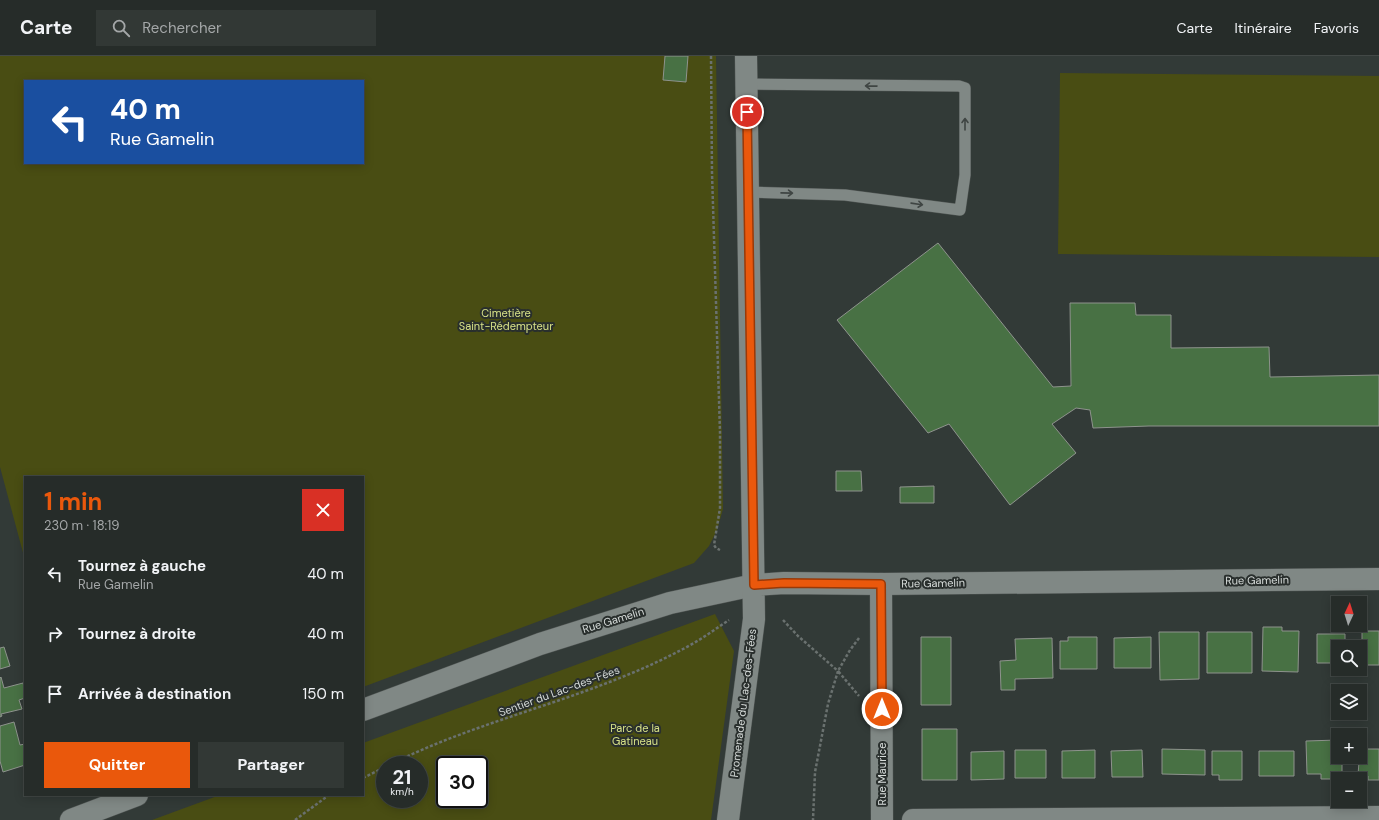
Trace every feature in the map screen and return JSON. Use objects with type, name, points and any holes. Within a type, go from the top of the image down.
[{"type":"street","name":"Promenade du Lac-des-Fées","points":[[728,820],[754,619],[746,56]]},
{"type":"street","name":"Rue Gamelin","points":[[364,710],[548,641],[670,603],[754,585],[784,583],[881,584],[1379,579]]},
{"type":"street","name":"Rue Maurice","points":[[881,584],[882,820]]},
{"type":"street","points":[[71,820],[134,796]]},
{"type":"street","points":[[912,820],[1379,817]]},
{"type":"lane","points":[[747,84],[959,86],[965,88],[965,175],[960,210],[845,195],[748,192]]},
{"type":"path","points":[[711,56],[712,181],[720,432],[720,508],[714,545],[720,550]]},
{"type":"path","name":"Sentier du Lac-des-Fées","points":[[407,756],[474,730],[629,674],[683,649],[729,620]]},
{"type":"path","points":[[783,620],[798,636],[838,671]]},
{"type":"path","points":[[813,820],[815,772],[828,704],[838,671],[850,650],[863,633],[882,622]]},
{"type":"path","points":[[364,778],[376,772]]},
{"type":"path","points":[[295,820],[328,796]]},
{"type":"green space","name":"Cimetière Saint-Rédempteur","points":[[0,56],[716,56],[723,509],[717,530],[709,546],[694,563],[364,687],[364,476],[24,476],[24,556],[0,467]]},
{"type":"green space","points":[[1060,73],[1379,76],[1379,257],[1058,254]]},
{"type":"green space","name":"Parc de la Gatineau","points":[[715,614],[734,651],[711,820],[152,820],[217,796],[364,796],[364,743]]},
{"type":"building","points":[[665,56],[688,56],[686,82],[663,80]]},
{"type":"building","points":[[938,243],[1053,387],[1071,386],[1070,303],[1135,303],[1136,315],[1171,315],[1171,348],[1269,347],[1270,377],[1379,375],[1379,426],[1149,426],[1093,428],[1090,410],[1076,408],[1052,424],[1076,453],[1010,505],[949,424],[928,433],[837,320]]},
{"type":"building","points":[[836,471],[861,471],[862,491],[836,491]]},
{"type":"building","points":[[934,486],[934,503],[900,503],[900,487]]},
{"type":"building","points":[[1263,627],[1282,627],[1282,631],[1299,631],[1298,672],[1262,671]]},
{"type":"building","points":[[1379,631],[1379,665],[1367,665],[1367,640],[1362,640],[1362,632]]},
{"type":"building","points":[[1159,632],[1199,632],[1199,679],[1160,680]]},
{"type":"building","points":[[1207,632],[1252,632],[1252,673],[1207,673]]},
{"type":"building","points":[[1317,634],[1345,634],[1345,640],[1331,640],[1331,663],[1317,663]]},
{"type":"building","points":[[921,637],[951,637],[951,705],[921,705]]},
{"type":"building","points":[[1068,637],[1097,637],[1097,669],[1060,669],[1060,641],[1068,641]]},
{"type":"building","points":[[1151,637],[1151,668],[1114,668],[1114,638]]},
{"type":"building","points":[[1052,638],[1053,678],[1015,679],[1015,690],[1001,690],[1000,661],[1016,660],[1015,639]]},
{"type":"building","points":[[4,647],[10,666],[0,669],[0,648]]},
{"type":"building","points":[[1,677],[4,688],[23,683],[24,698],[19,700],[22,709],[1,714],[2,716],[0,717]]},
{"type":"building","points":[[14,722],[20,745],[24,744],[24,765],[3,772],[0,761],[0,726]]},
{"type":"building","points":[[922,729],[957,729],[957,780],[922,780]]},
{"type":"building","points":[[1331,740],[1331,764],[1342,764],[1342,772],[1331,772],[1331,779],[1321,779],[1321,774],[1307,774],[1306,741]]},
{"type":"building","points":[[1162,749],[1205,750],[1205,775],[1162,774]]},
{"type":"building","points":[[1367,749],[1379,749],[1379,780],[1368,780],[1367,772],[1358,772],[1359,764],[1367,764]]},
{"type":"building","points":[[1015,750],[1046,750],[1046,778],[1015,778]]},
{"type":"building","points":[[1095,750],[1095,778],[1062,778],[1062,751]]},
{"type":"building","points":[[1142,750],[1143,777],[1112,777],[1111,751]]},
{"type":"building","points":[[1004,751],[1004,779],[971,780],[971,752]]},
{"type":"building","points":[[1212,751],[1242,751],[1242,780],[1219,780],[1219,775],[1212,775]]},
{"type":"building","points":[[1259,751],[1294,751],[1294,776],[1259,776]]},
{"type":"route","points":[[747,112],[754,585],[784,583],[881,584],[882,709]]}]
